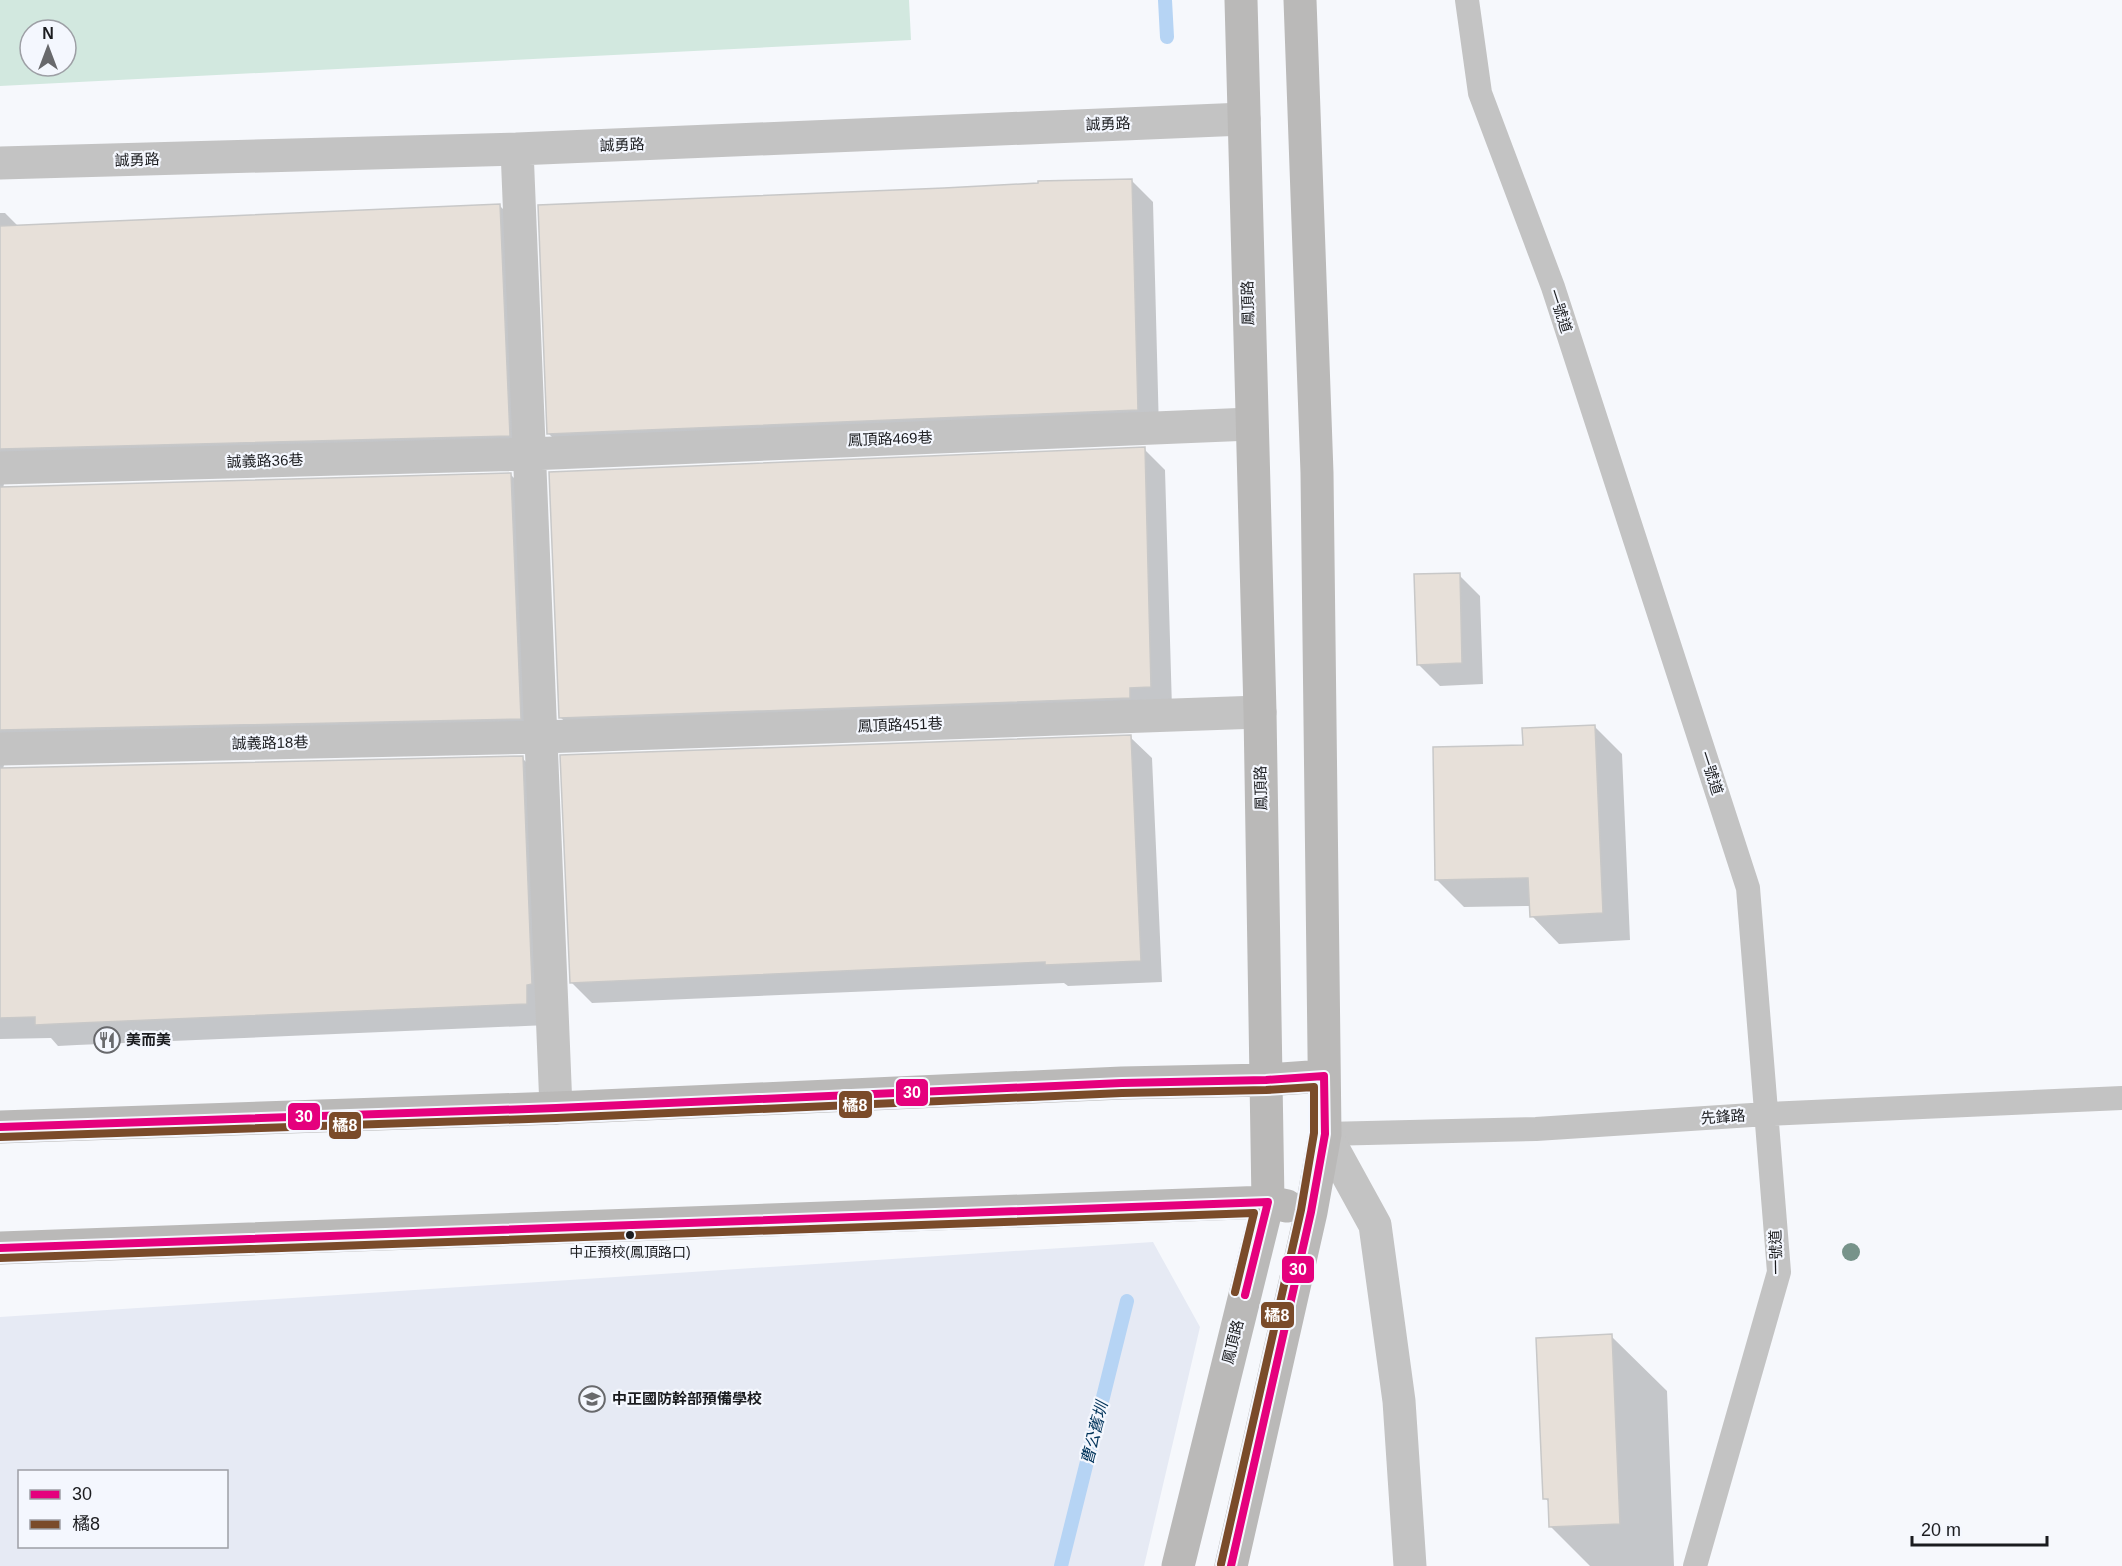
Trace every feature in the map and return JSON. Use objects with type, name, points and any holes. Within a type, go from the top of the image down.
[{"type":"main road","name":"鳳頂路","points":[[1178,1566],[1268,1202],[1260,712],[1241,0]]},
{"type":"main road","points":[[1231,1566],[1311,1212],[1324,1134],[1317,473],[1300,0]]},
{"type":"main road","points":[[0,1127],[556,1108],[1324,1076]]},
{"type":"main road","points":[[0,1248],[1268,1202],[1311,1212]]},
{"type":"street","name":"誠勇路","points":[[0,163],[517,149],[1244,119]]},
{"type":"street","points":[[517,149],[556,1108]]},
{"type":"street","name":"鳳頂路469巷","points":[[530,454],[1251,424]]},
{"type":"street","name":"誠義路36巷","points":[[0,468],[530,454]]},
{"type":"street","name":"鳳頂路451巷","points":[[541,737],[1260,712]]},
{"type":"street","name":"誠義路18巷","points":[[0,748],[541,737]]},
{"type":"street","points":[[1324,1134],[1375,1225],[1399,1401],[1410,1566]]},
{"type":"lane","name":"一號道","points":[[1467,0],[1480,93],[1553,287],[1748,888],[1779,1272],[1695,1566]]},
{"type":"lane","name":"先鋒路","points":[[1324,1134],[1536,1129],[1767,1114],[2122,1098]]},
{"type":"shaded area","name":"中正國防幹部預備學校","points":[[1153,1242],[1200,1327],[1144,1566],[0,1566],[0,1317]]},
{"type":"green space","points":[[0,0],[909,0],[911,40],[0,86]]},
{"type":"building","points":[[1132,179],[1138,410],[547,434],[538,205],[944,188],[1038,183],[1038,181]]},
{"type":"building","points":[[500,204],[510,436],[0,449],[0,226]]},
{"type":"building","points":[[1145,447],[1151,687],[1130,688],[1130,698],[559,718],[549,472]]},
{"type":"building","points":[[511,473],[521,719],[0,730],[0,487]]},
{"type":"building","points":[[1460,573],[1462,663],[1417,665],[1414,574]]},
{"type":"building","points":[[1595,725],[1603,913],[1530,917],[1528,878],[1435,880],[1433,747],[1523,745],[1522,728]]},
{"type":"building","points":[[1131,735],[1141,961],[1045,965],[1045,962],[570,983],[560,755]]},
{"type":"building","points":[[523,756],[532,984],[527,985],[527,1004],[35,1025],[35,1017],[0,1018],[0,768]]},
{"type":"building","points":[[1612,1334],[1620,1524],[1549,1527],[1548,1499],[1543,1499],[1536,1338]]},
{"type":"waterway","name":"曹公舊圳","points":[[1165,0],[1167,37]]},
{"type":"waterway","name":"曹公舊圳","points":[[1061,1566],[1127,1301]]},
{"type":"transit line","name":"30","points":[[0,1127],[556,1108],[1324,1076],[1325,1134],[1311,1212],[1231,1566]]},
{"type":"transit line","name":"橘8","points":[[0,1137],[556,1118],[1122,1093],[1314,1087],[1314,1133],[1301,1210],[1221,1564]]},
{"type":"transit line","name":"30","points":[[0,1248],[1268,1202],[1245,1295]]},
{"type":"transit line","name":"橘8","points":[[0,1258],[1254,1213],[1235,1292]]},
{"type":"place","name":"美而美","points":[[107,1040]]},
{"type":"place","name":"中正預校(鳳頂路口)","points":[[630,1235]]},
{"type":"place","name":"中正國防幹部預備學校","points":[[592,1399]]}]
